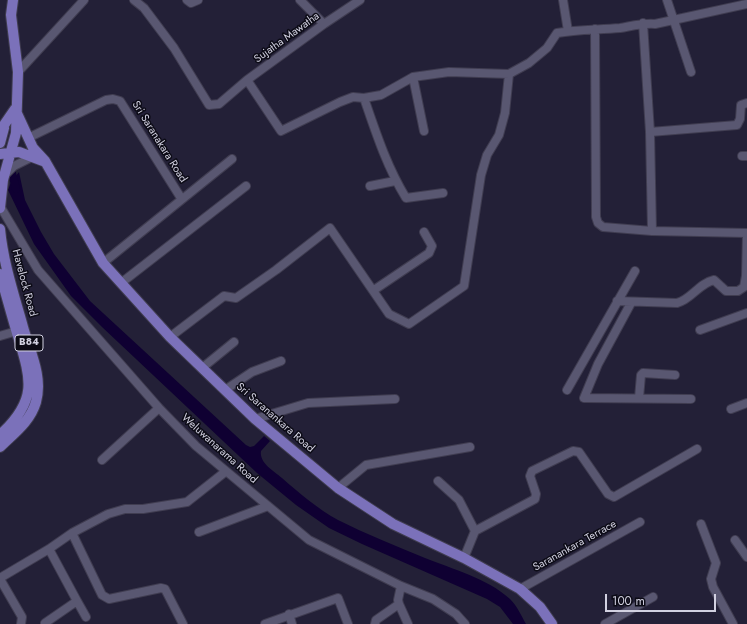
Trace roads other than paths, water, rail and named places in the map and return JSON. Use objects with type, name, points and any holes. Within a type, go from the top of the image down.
[{"type":"main road","points":[[0,207],[0,195],[4,178],[5,153],[16,133],[15,109],[18,72],[11,16],[13,0]]},
{"type":"main road","points":[[0,143],[2,127],[15,109]]},
{"type":"main road","name":"Sri Saranankara Road","points":[[15,109],[33,148],[45,161],[103,263],[170,337],[255,419],[338,488],[393,524],[464,558],[520,589],[540,608],[552,624]]},
{"type":"main road","points":[[5,153],[19,152],[45,161]]},
{"type":"main road","name":"Havelock Road","points":[[0,229],[7,271],[35,360],[37,385],[35,403],[24,424],[0,447]]},
{"type":"main road","name":"Havelock Road","points":[[0,274],[3,295],[17,331],[27,368],[29,385],[22,411],[0,435]]},
{"type":"street","points":[[18,72],[84,0]]},
{"type":"street","name":"Sujatha Mawatha","points":[[134,0],[144,8],[174,48],[209,105],[219,104],[247,80],[324,24],[360,0]]},
{"type":"street","points":[[187,0],[191,3],[198,0]]},
{"type":"street","points":[[300,0],[324,24]]},
{"type":"street","points":[[563,0],[568,31]]},
{"type":"street","points":[[667,0],[692,72]]},
{"type":"street","points":[[247,80],[281,131],[340,102],[353,97],[364,98],[381,95],[414,77],[449,72],[509,74],[529,63],[547,48],[557,33],[643,23],[655,24],[747,4]]},
{"type":"street","points":[[643,23],[650,132],[652,231]]},
{"type":"street","points":[[595,29],[596,217],[598,223],[603,227],[652,231],[747,233],[746,276],[742,289],[738,291],[726,291],[714,280],[700,287],[684,301],[658,304],[617,301]]},
{"type":"street","points":[[170,337],[224,296],[236,298],[242,294],[276,270],[330,228],[374,290],[389,314],[409,324],[464,286],[481,175],[487,155],[499,135],[505,113],[509,74]]},
{"type":"street","points":[[414,77],[424,132]]},
{"type":"street","points":[[364,98],[395,181],[406,198],[443,193]]},
{"type":"street","name":"Sri Saranakara Road","points":[[28,138],[106,100],[113,99],[120,101],[181,198]]},
{"type":"street","points":[[650,132],[737,125],[740,119],[742,105],[747,103]]},
{"type":"street","points":[[4,178],[20,163],[34,156]]},
{"type":"street","points":[[103,263],[181,198],[232,159]]},
{"type":"street","points":[[370,186],[395,181]]},
{"type":"street","points":[[121,283],[246,186]]},
{"type":"street","name":"Weluwanarama Road","points":[[0,207],[38,270],[160,408],[196,446],[225,472],[309,540],[401,586],[433,599],[456,614],[465,624]]},
{"type":"street","points":[[374,290],[429,253],[432,246],[424,232]]},
{"type":"street","points":[[567,390],[635,271]]},
{"type":"street","points":[[631,303],[598,364],[584,398],[691,399]]},
{"type":"street","points":[[700,330],[747,313]]},
{"type":"street","points":[[0,336],[17,331]]},
{"type":"street","points":[[202,368],[234,342]]},
{"type":"street","points":[[225,390],[252,372],[281,361]]},
{"type":"street","points":[[639,398],[641,375],[644,373],[675,375]]},
{"type":"street","points":[[255,419],[308,402],[395,399]]},
{"type":"street","points":[[731,409],[747,403]]},
{"type":"street","points":[[102,460],[160,408]]},
{"type":"street","points":[[338,488],[366,465],[470,447]]},
{"type":"street","points":[[464,558],[475,531],[535,499],[536,494],[530,476],[532,471],[573,451],[579,452],[608,494],[614,497],[697,449]]},
{"type":"street","points":[[21,624],[22,617],[0,578],[49,549],[72,533],[108,514],[125,509],[143,509],[187,502],[225,472]]},
{"type":"street","points":[[438,481],[459,500],[475,531]]},
{"type":"street","points":[[198,532],[268,506]]},
{"type":"street","name":"Saranankara Terrace","points":[[520,589],[640,522]]},
{"type":"street","points":[[701,524],[716,563],[711,579],[713,587],[733,624]]},
{"type":"street","points":[[72,533],[102,595],[109,600],[161,588],[165,589],[183,624]]},
{"type":"street","points":[[735,540],[747,557]]},
{"type":"street","points":[[49,549],[86,617]]},
{"type":"street","points":[[401,586],[398,600],[408,624]]},
{"type":"street","points":[[605,624],[653,597]]},
{"type":"street","points":[[265,624],[288,614],[338,598],[348,624]]},
{"type":"street","points":[[45,623],[77,601]]},
{"type":"street","points":[[374,624],[376,620],[399,604]]},
{"type":"street","points":[[288,614],[292,624]]},
{"type":"waterway","points":[[7,165],[12,173],[16,189]]}]
